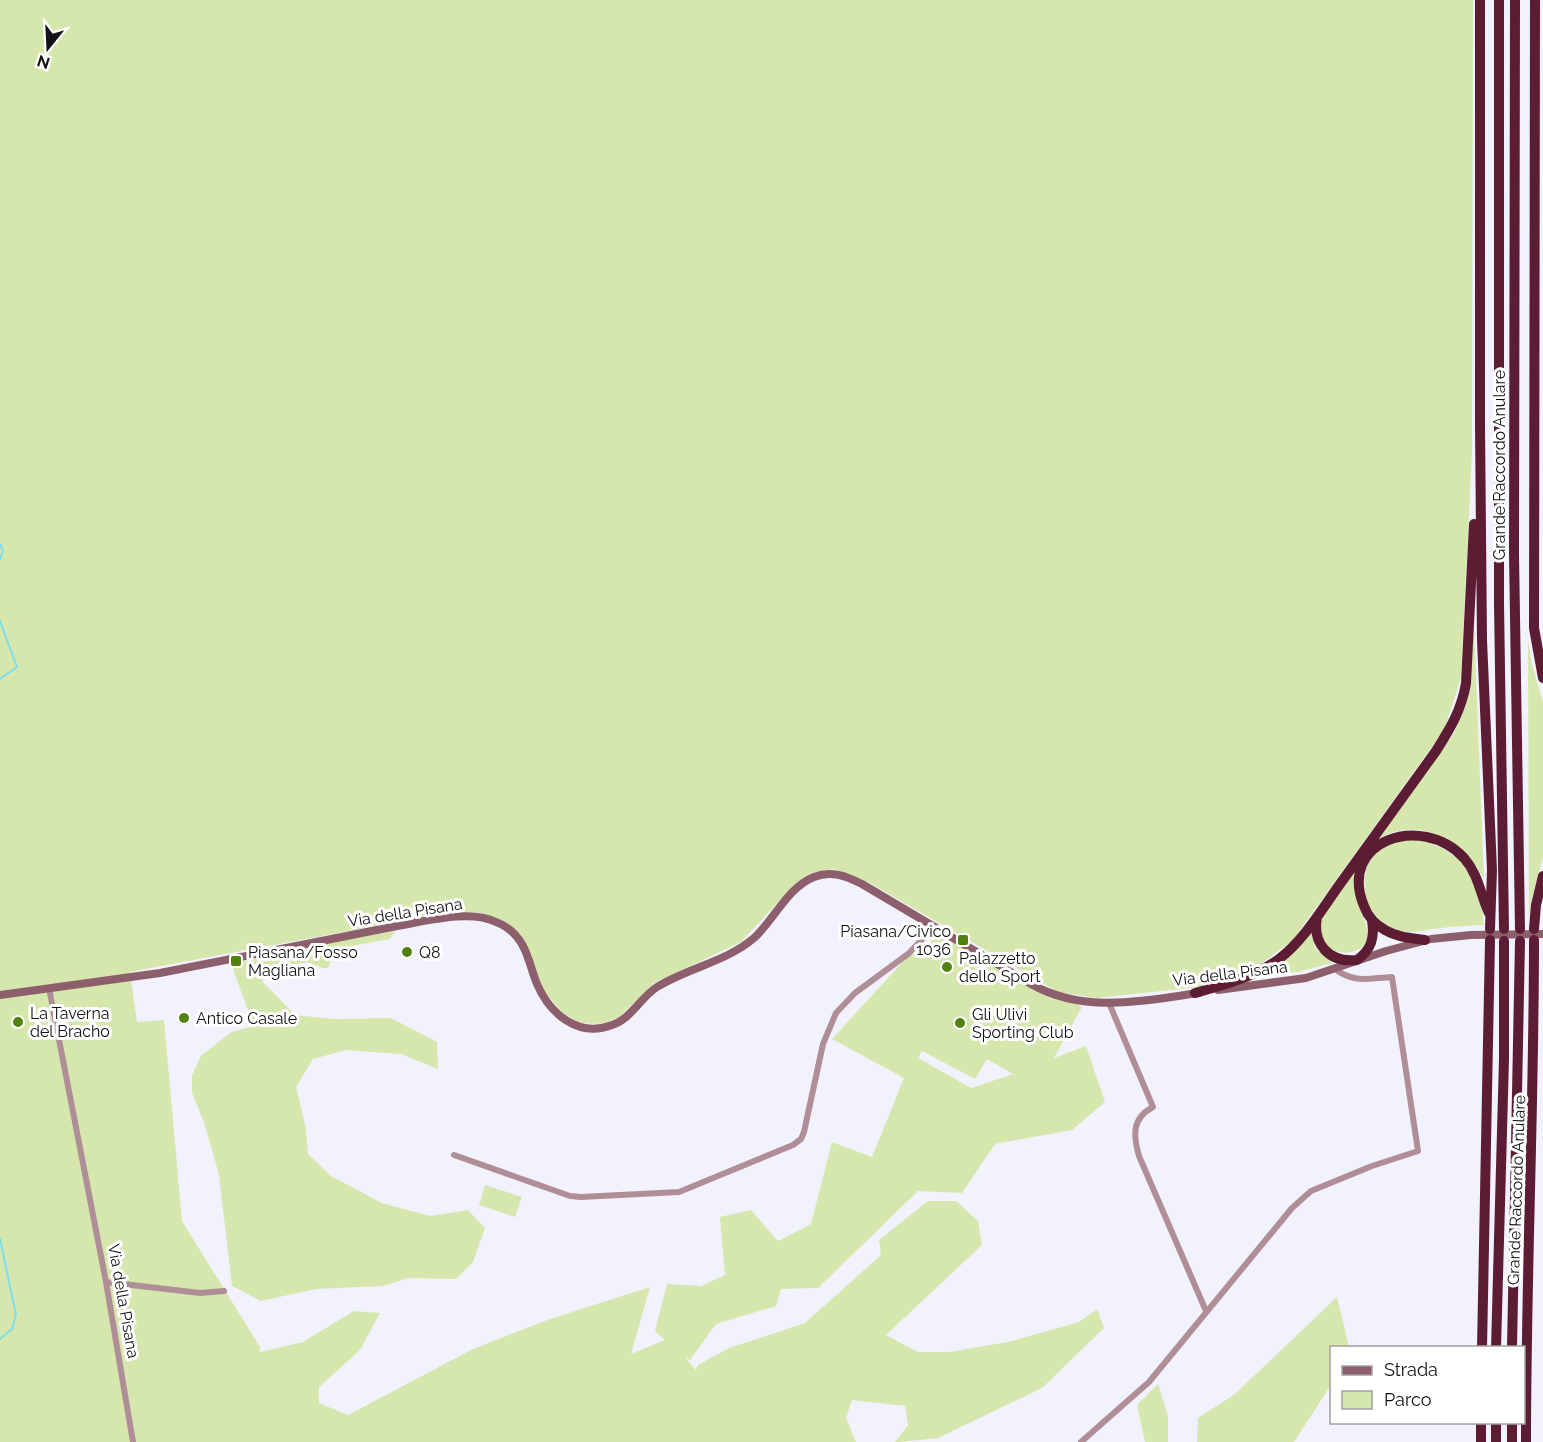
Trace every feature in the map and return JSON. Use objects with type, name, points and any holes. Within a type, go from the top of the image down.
[{"type":"highway","name":"Grande Raccordo Anulare","points":[[1480,0],[1479,425],[1482,640],[1492,870],[1482,1346]]},
{"type":"highway","name":"Grande Raccordo Anulare","points":[[1499,0],[1499,604],[1504,929]]},
{"type":"highway","name":"Grande Raccordo Anulare","points":[[1512,1346],[1520,935],[1514,554],[1515,0]]},
{"type":"highway","points":[[1535,0],[1534,628],[1543,678]]},
{"type":"highway","points":[[1195,993],[1232,982],[1262,969],[1278,960],[1292,947],[1436,751],[1462,705],[1468,655],[1479,425]]},
{"type":"highway","points":[[1537,653],[1543,669]]},
{"type":"highway","points":[[1317,916],[1316,935],[1324,951],[1340,959],[1357,960],[1373,940],[1372,921],[1360,895],[1360,875],[1363,865],[1380,844],[1397,836],[1410,834],[1434,838],[1455,849],[1465,859],[1476,875],[1490,915]]},
{"type":"highway","name":"Grande Raccordo Anulare","points":[[1526,1442],[1536,904],[1543,878]]},
{"type":"highway","points":[[1372,921],[1392,934],[1425,940]]},
{"type":"highway","name":"Grande Raccordo Anulare","points":[[1496,1346],[1504,1059],[1504,941]]},
{"type":"highway","points":[[1481,1424],[1481,1442]]},
{"type":"highway","points":[[1496,1424],[1496,1442]]},
{"type":"highway","points":[[1512,1424],[1512,1442]]},
{"type":"main road","name":"Via della Pisana","points":[[0,995],[160,973],[404,925],[476,916],[503,925],[518,939],[541,992],[557,1014],[577,1026],[597,1029],[621,1021],[645,996],[659,986],[743,946],[763,929],[799,887],[814,877],[831,874],[849,878],[1046,992],[1073,1001],[1109,1003],[1299,980],[1425,940],[1471,935],[1537,934]]},
{"type":"street","points":[[454,1155],[570,1196],[581,1197],[679,1192],[793,1145],[804,1132],[822,1050],[834,1017],[850,997],[904,958],[934,926]]},
{"type":"street","points":[[1081,1442],[1149,1382],[1276,1226],[1311,1191],[1372,1166],[1418,1151],[1392,977],[1354,979],[1346,977],[1335,969]]},
{"type":"street","name":"Via della Pisana","points":[[49,988],[106,1282],[133,1442]]},
{"type":"street","points":[[1109,1003],[1153,1107],[1140,1116],[1137,1124],[1135,1133],[1139,1156],[1206,1311]]},
{"type":"street","points":[[106,1282],[200,1293],[224,1291]]},
{"type":"green space","points":[[0,0],[1473,0],[1472,453],[1461,678],[1444,730],[1292,941],[1251,971],[1199,987],[1097,998],[1058,992],[868,882],[833,869],[815,872],[798,881],[741,942],[654,983],[619,1017],[601,1024],[581,1023],[562,1013],[545,992],[521,937],[504,921],[482,913],[428,916],[130,972],[137,1022],[164,1020],[182,1221],[260,1347],[260,1352],[303,1342],[354,1311],[380,1313],[360,1350],[319,1387],[319,1403],[348,1415],[473,1349],[550,1319],[650,1287],[631,1354],[665,1340],[655,1331],[667,1284],[701,1286],[725,1275],[720,1217],[751,1210],[778,1241],[811,1224],[832,1142],[872,1157],[904,1078],[832,1039],[909,955],[945,932],[1082,1007],[1054,1058],[1086,1046],[1105,1102],[1072,1130],[995,1144],[962,1193],[918,1191],[818,1288],[781,1289],[776,1306],[716,1324],[690,1360],[685,1357],[696,1370],[698,1365],[729,1348],[805,1323],[881,1255],[879,1240],[928,1201],[956,1201],[978,1221],[982,1245],[886,1335],[918,1352],[950,1352],[1008,1342],[1079,1322],[1097,1309],[1104,1328],[1042,1388],[938,1438],[900,1442],[895,1442],[908,1425],[905,1406],[852,1400],[846,1418],[856,1442],[0,1442]],"holes":[[[922,1051],[975,1079],[987,1059],[1013,1074],[971,1088],[918,1058]]]},
{"type":"green space","points":[[1474,624],[1484,879],[1476,865],[1465,853],[1452,842],[1438,835],[1422,830],[1407,830],[1391,833],[1376,841],[1454,733],[1467,703]]},
{"type":"green space","points":[[1528,640],[1543,703],[1543,858],[1532,897],[1529,919]]},
{"type":"green space","points":[[1399,840],[1422,840],[1444,849],[1463,863],[1481,898],[1484,925],[1406,932],[1389,927],[1380,920],[1367,900],[1365,876],[1368,864],[1375,854]]},
{"type":"green space","points":[[1359,864],[1355,892],[1368,934],[1361,948],[1346,953],[1335,951],[1324,942],[1320,918]]},
{"type":"green space","points":[[1311,930],[1315,948],[1332,963],[1298,972],[1259,977],[1277,966]]},
{"type":"green space","points":[[396,931],[390,939],[335,949],[328,968],[308,962],[273,968],[262,981],[295,1015],[334,1019],[391,1018],[437,1042],[438,1069],[401,1054],[346,1050],[313,1059],[296,1087],[306,1128],[308,1154],[331,1176],[382,1203],[430,1216],[468,1210],[485,1228],[473,1262],[456,1279],[408,1278],[383,1286],[316,1289],[261,1301],[232,1286],[219,1175],[204,1122],[192,1093],[192,1075],[201,1056],[231,1032],[254,1026],[233,970],[237,963],[339,940]]},
{"type":"green space","points":[[485,1185],[522,1197],[515,1217],[479,1205]]},
{"type":"green space","points":[[1337,1297],[1349,1346],[1330,1346],[1330,1387],[1294,1442],[1197,1442],[1198,1418],[1235,1394]]},
{"type":"green space","points":[[1158,1384],[1168,1416],[1168,1442],[1145,1442],[1137,1405]]},
{"type":"waterway","points":[[0,544],[3,551],[0,560]]},
{"type":"waterway","points":[[0,621],[17,667],[0,679]]},
{"type":"waterway","points":[[0,1239],[16,1315],[12,1329],[0,1339]]},
{"type":"place","name":"Piasana/Civico 1036","points":[[963,940]]},
{"type":"place","name":"Q8","points":[[407,952]]},
{"type":"place","name":"Piasana/Fosso Magliana","points":[[236,961]]},
{"type":"place","name":"Palazzetto dello Sport","points":[[947,967]]},
{"type":"place","name":"Antico Casale","points":[[184,1018]]},
{"type":"place","name":"La Taverna del Bracho","points":[[18,1022]]},
{"type":"place","name":"Gli Ulivi Sporting Club","points":[[960,1023]]}]
